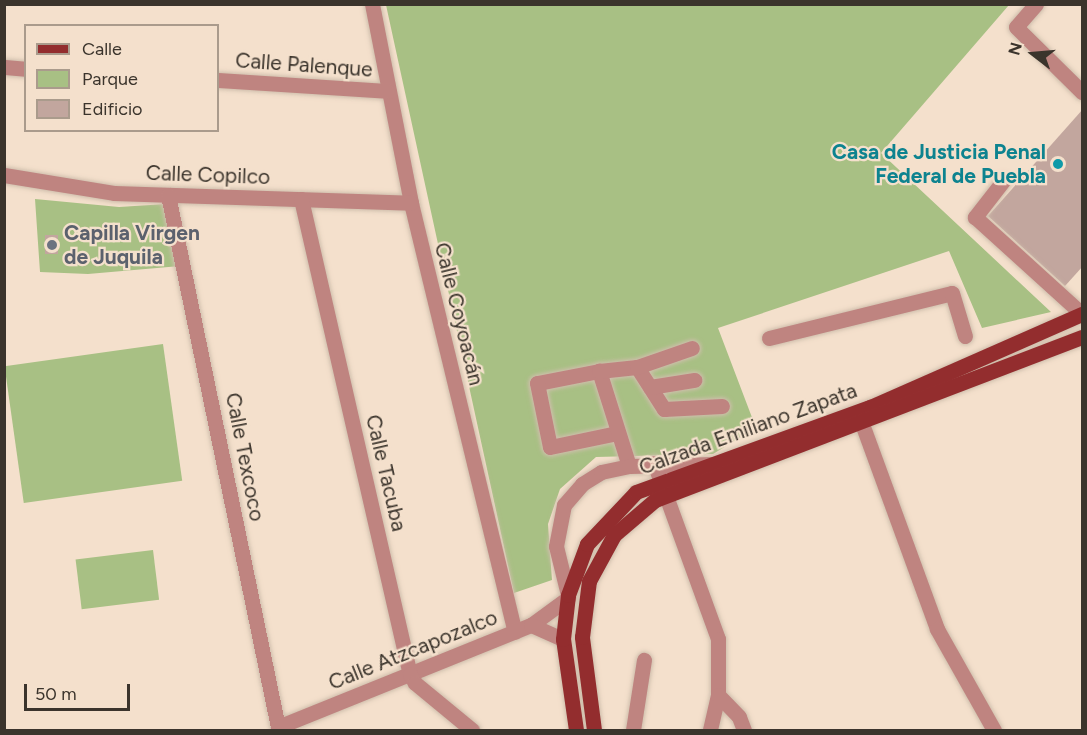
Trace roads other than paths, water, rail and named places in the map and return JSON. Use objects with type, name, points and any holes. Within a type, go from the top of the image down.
[{"type":"main road","name":"Calzada Emiliano Zapata","points":[[594,730],[582,637],[589,581],[614,534],[664,489],[718,465],[880,402],[1082,314]]},
{"type":"main road","name":"Calzada Emiliano Zapata","points":[[576,730],[563,639],[568,596],[587,544],[613,511],[636,492],[664,489],[861,422],[1083,337]]},
{"type":"street","name":"Calle Coyoacán","points":[[372,4],[387,91],[411,203],[514,632]]},
{"type":"street","points":[[1036,4],[1016,27],[1083,92]]},
{"type":"street","points":[[4,67],[24,69]]},
{"type":"street","name":"Calle Palenque","points":[[219,80],[387,91]]},
{"type":"street","name":"Calle Copilco","points":[[4,176],[114,193],[411,203]]},
{"type":"street","points":[[1003,181],[975,217],[1082,314]]},
{"type":"street","name":"Calle Texcoco","points":[[168,195],[278,727]]},
{"type":"street","name":"Calle Tacuba","points":[[301,199],[410,674]]},
{"type":"street","points":[[769,338],[952,293],[965,336]]},
{"type":"street","points":[[616,433],[550,447],[537,383],[599,371],[637,367],[692,348]]},
{"type":"street","points":[[637,367],[664,409],[722,406]]},
{"type":"street","points":[[599,371],[616,433],[629,466]]},
{"type":"street","points":[[650,387],[694,380]]},
{"type":"street","points":[[861,422],[937,630],[994,730]]},
{"type":"street","points":[[531,625],[568,596],[556,546],[564,505],[591,477],[629,466],[654,463],[718,465]]},
{"type":"street","points":[[654,463],[718,639],[718,695],[710,730]]},
{"type":"street","name":"Calle Atzcapozalco","points":[[278,727],[531,625],[563,639]]},
{"type":"street","points":[[633,730],[644,660]]},
{"type":"street","points":[[410,674],[415,683],[472,730]]},
{"type":"street","points":[[718,695],[739,717],[744,730]]},
{"type":"place","name":"Casa de Justicia Penal Federal de Puebla","points":[[1058,164]]},
{"type":"place","name":"Capilla Virgen de Juquila","points":[[52,245]]}]
